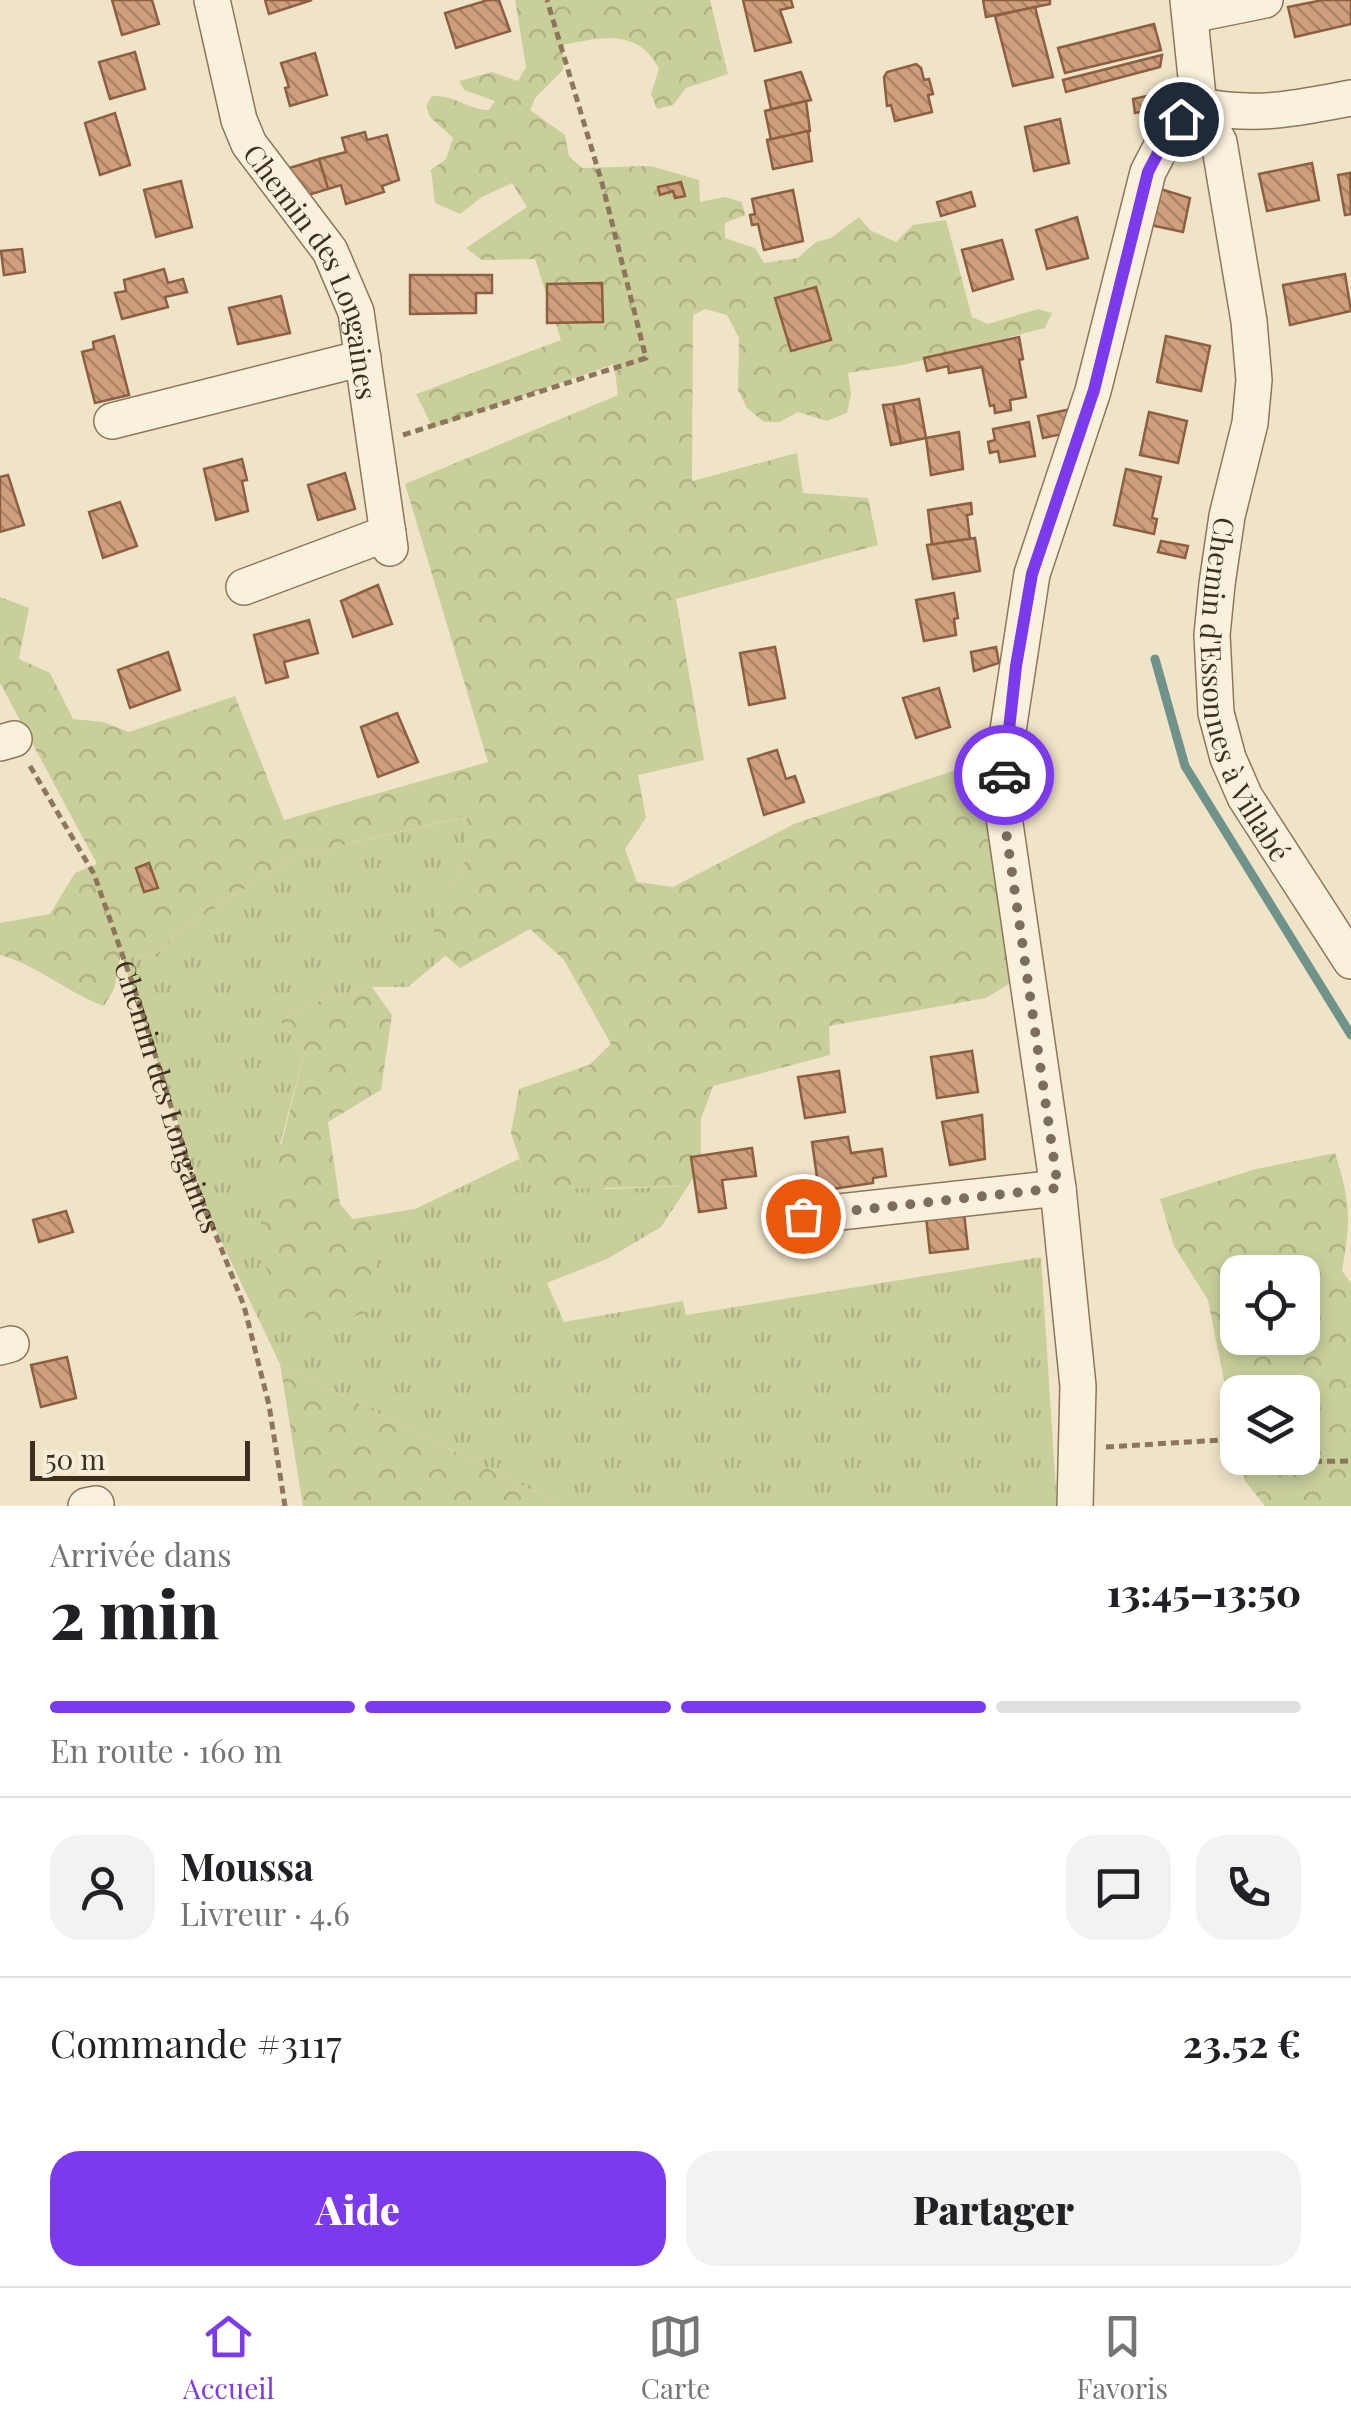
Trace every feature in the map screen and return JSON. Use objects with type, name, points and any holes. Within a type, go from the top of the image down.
[{"type":"street","name":"Chemin des Longaines","points":[[212,0],[238,120],[258,156],[330,251],[356,312],[389,540],[244,587]]},
{"type":"street","points":[[1198,106],[1190,8],[1265,0]]},
{"type":"street","points":[[1075,1506],[1078,1386],[1058,1188],[1002,804],[1005,750],[1032,574],[1094,390],[1148,172],[1171,128],[1198,106],[1270,113],[1351,98]]},
{"type":"street","name":"Chemin d'Essonnes à Villabé","points":[[1198,106],[1219,142],[1249,321],[1254,380],[1254,398],[1216,584],[1212,636],[1216,713],[1228,758],[1245,798],[1351,961]]},
{"type":"street","points":[[112,421],[364,367]]},
{"type":"street","points":[[149,434],[364,367]]},
{"type":"street","points":[[803,1216],[1058,1188]]},
{"type":"path","points":[[376,444],[646,358],[602,183],[547,0]]},
{"type":"path","name":"Chemin des Longaines","points":[[7,741],[94,874],[191,1172],[244,1306],[269,1405],[285,1506]]},
{"type":"path","points":[[1076,1448],[1220,1440]]},
{"type":"path","points":[[1320,1461],[1351,1461]]},
{"type":"green space","points":[[515,0],[710,0],[728,74],[686,88],[673,105],[657,109],[651,94],[659,69],[651,56],[630,41],[604,38],[563,45],[563,70],[535,98],[530,110],[565,135],[569,156],[582,168],[651,166],[699,180],[700,202],[725,197],[742,202],[745,215],[725,223],[725,238],[755,248],[764,263],[798,258],[816,242],[831,238],[859,217],[870,230],[896,242],[913,225],[946,220],[972,317],[988,324],[1038,309],[1052,313],[1045,328],[903,365],[848,373],[851,394],[847,413],[827,421],[798,412],[780,422],[764,422],[747,408],[738,390],[739,338],[727,315],[705,309],[693,315],[692,481],[797,453],[803,493],[868,498],[878,545],[676,599],[704,760],[638,775],[646,818],[625,849],[637,882],[673,887],[794,824],[986,760],[1012,982],[986,998],[829,1026],[830,1055],[713,1086],[701,1119],[701,1165],[688,1186],[561,1189],[523,1169],[511,1133],[519,1089],[589,1065],[611,1044],[564,960],[530,929],[460,968],[434,946],[434,910],[464,866],[467,816],[293,857],[171,937],[158,957],[121,954],[114,989],[104,1006],[0,955],[0,923],[50,914],[75,873],[97,864],[0,683],[0,597],[29,608],[19,659],[50,673],[73,719],[103,722],[129,732],[235,696],[284,820],[488,762],[405,484],[618,395],[614,364],[433,428],[416,394],[561,340],[535,259],[482,260],[466,248],[527,207],[512,183],[482,197],[460,214],[435,203],[431,170],[446,159],[453,138],[430,117],[426,106],[432,96],[440,96],[489,110],[495,101],[464,90],[459,81],[492,72],[518,81],[526,67]]},
{"type":"green space","points":[[468,816],[464,866],[434,911],[434,945],[446,955],[408,987],[372,987],[319,1001],[280,1021],[305,1051],[280,1144],[376,1252],[384,1232],[415,1209],[519,1159],[523,1169],[607,1189],[688,1186],[661,1227],[607,1259],[547,1283],[564,1322],[683,1301],[686,1315],[1041,1257],[1057,1506],[563,1506],[280,1364],[210,1218],[121,954],[158,957],[171,937],[293,857]]},
{"type":"green space","points":[[372,987],[392,1015],[381,1090],[328,1122],[340,1204],[353,1219],[415,1209],[381,1242],[374,1262],[372,1310],[334,1321],[313,1320],[276,1306],[258,1235],[305,1051],[280,1021],[319,1001]]},
{"type":"green space","points":[[1335,1153],[1348,1211],[1342,1271],[1351,1283],[1351,1506],[1265,1506],[1245,1481],[1244,1475],[1320,1475],[1320,1375],[1223,1375],[1208,1300],[1174,1246],[1160,1199],[1256,1169]]},
{"type":"green space","points":[[280,1364],[563,1506],[303,1506]]},
{"type":"building","points":[[112,0],[152,0],[159,24],[122,35]]},
{"type":"building","points":[[265,0],[312,0],[269,14]]},
{"type":"building","points":[[499,0],[510,31],[456,48],[445,13]]},
{"type":"building","points":[[743,0],[791,0],[793,7],[780,10],[791,42],[755,51]]},
{"type":"building","points":[[983,0],[1050,0],[1050,4],[986,17]]},
{"type":"building","points":[[1323,0],[1351,0],[1351,24],[1295,37],[1288,7]]},
{"type":"building","points":[[1035,7],[1053,77],[1013,86],[995,16]]},
{"type":"building","points":[[1154,24],[1161,50],[1065,73],[1058,48]]},
{"type":"building","points":[[135,52],[145,89],[110,99],[99,62]]},
{"type":"building","points":[[315,53],[327,95],[290,106],[281,63]]},
{"type":"building","points":[[1162,55],[1160,67],[1066,92],[1063,80]]},
{"type":"building","points":[[916,64],[924,80],[929,79],[932,112],[895,121],[891,105],[887,106],[884,77],[887,72]]},
{"type":"building","points":[[801,72],[811,100],[771,109],[765,81]]},
{"type":"building","points":[[1156,94],[1158,108],[1135,113],[1133,99]]},
{"type":"building","points":[[806,101],[810,131],[771,140],[765,111]]},
{"type":"building","points":[[115,113],[130,165],[100,175],[85,123]]},
{"type":"building","points":[[1060,119],[1069,163],[1034,171],[1025,127]]},
{"type":"building","points":[[808,131],[812,161],[773,169],[767,140]]},
{"type":"building","points":[[365,132],[367,140],[387,135],[399,180],[382,186],[384,192],[346,204],[341,185],[328,189],[319,159],[346,152],[342,138]]},
{"type":"building","points":[[319,159],[328,189],[308,195],[286,169]]},
{"type":"building","points":[[1312,163],[1319,200],[1267,211],[1259,174]]},
{"type":"building","points":[[1350,173],[1351,214],[1345,215],[1338,175]]},
{"type":"building","points":[[181,181],[192,227],[156,237],[144,190]]},
{"type":"building","points":[[681,182],[685,196],[675,198],[673,191],[660,195],[658,187]]},
{"type":"building","points":[[1154,187],[1190,198],[1183,232],[1146,224]]},
{"type":"building","points":[[793,190],[803,241],[764,250],[758,224],[752,225],[752,199]]},
{"type":"building","points":[[971,192],[975,206],[941,216],[937,202]]},
{"type":"building","points":[[1077,217],[1088,258],[1047,269],[1036,230]]},
{"type":"building","points":[[1002,240],[1013,279],[973,291],[962,250]]},
{"type":"building","points":[[22,249],[25,272],[4,275],[1,251]]},
{"type":"building","points":[[164,269],[168,283],[183,279],[187,292],[165,297],[168,307],[122,319],[115,293],[126,291],[124,280]]},
{"type":"building","points":[[1345,274],[1351,311],[1290,325],[1283,285]]},
{"type":"building","points":[[410,275],[492,275],[492,293],[476,293],[476,313],[410,314]]},
{"type":"building","points":[[602,283],[603,322],[547,323],[547,284]]},
{"type":"building","points":[[816,287],[831,340],[791,351],[775,298]]},
{"type":"building","points":[[281,296],[290,333],[238,344],[229,308]]},
{"type":"building","points":[[114,336],[129,395],[95,403],[82,352],[94,349],[93,342]]},
{"type":"building","points":[[1166,336],[1210,346],[1201,391],[1157,382]]},
{"type":"building","points":[[1019,337],[1026,397],[1010,400],[1011,410],[995,413],[994,405],[990,406],[982,367],[949,373],[948,366],[927,371],[924,358]]},
{"type":"building","points":[[919,399],[926,438],[901,443],[893,404]]},
{"type":"building","points":[[893,404],[901,443],[891,445],[883,405]]},
{"type":"building","points":[[1076,408],[1067,433],[1043,438],[1038,416]]},
{"type":"building","points":[[1149,412],[1187,421],[1178,463],[1140,455]]},
{"type":"building","points":[[1029,422],[1035,456],[1000,462],[998,451],[990,453],[988,442],[995,440],[993,429]]},
{"type":"building","points":[[959,432],[963,469],[931,475],[926,438]]},
{"type":"building","points":[[242,459],[248,511],[216,520],[204,469]]},
{"type":"building","points":[[1126,469],[1161,477],[1152,518],[1157,519],[1154,534],[1114,525]]},
{"type":"building","points":[[345,473],[355,509],[318,520],[308,485]]},
{"type":"building","points":[[8,475],[24,525],[0,532],[0,477]]},
{"type":"building","points":[[120,502],[137,546],[103,558],[89,512]]},
{"type":"building","points":[[971,503],[972,514],[967,515],[970,539],[932,545],[928,510]]},
{"type":"building","points":[[975,538],[980,571],[933,579],[927,545]]},
{"type":"building","points":[[1161,541],[1188,546],[1185,558],[1158,552]]},
{"type":"building","points":[[378,585],[392,624],[353,637],[341,601]]},
{"type":"building","points":[[954,593],[956,635],[924,641],[916,600]]},
{"type":"building","points":[[309,620],[318,653],[284,662],[288,677],[266,683],[254,635]]},
{"type":"building","points":[[775,647],[785,698],[749,705],[740,653]]},
{"type":"building","points":[[996,647],[999,663],[974,671],[971,652]]},
{"type":"building","points":[[168,652],[180,690],[130,708],[118,670]]},
{"type":"building","points":[[939,688],[950,727],[916,738],[903,698]]},
{"type":"building","points":[[397,713],[418,762],[378,777],[361,727]]},
{"type":"building","points":[[777,750],[786,779],[795,776],[804,802],[764,815],[748,759]]},
{"type":"building","points":[[149,863],[158,888],[144,892],[136,868]]},
{"type":"building","points":[[972,1051],[978,1092],[937,1098],[931,1057]]},
{"type":"building","points":[[839,1071],[845,1112],[805,1118],[798,1077]]},
{"type":"building","points":[[982,1115],[985,1159],[950,1165],[942,1122]]},
{"type":"building","points":[[848,1137],[851,1153],[882,1149],[886,1176],[873,1178],[873,1183],[819,1191],[812,1142]]},
{"type":"building","points":[[752,1148],[756,1176],[722,1180],[726,1208],[699,1212],[691,1157]]},
{"type":"building","points":[[963,1204],[968,1249],[930,1253],[925,1208]]},
{"type":"building","points":[[66,1211],[73,1232],[39,1242],[33,1220]]},
{"type":"building","points":[[67,1357],[76,1398],[41,1407],[31,1365]]},
{"type":"waterway","points":[[1155,659],[1185,766],[1351,1035]]},
{"type":"way so far","points":[[803,1216],[1058,1188],[1002,804],[1004,775]]},
{"type":"route","points":[[1004,775],[1016,666],[1032,574],[1094,390],[1148,172],[1171,128],[1181,119]]}]
